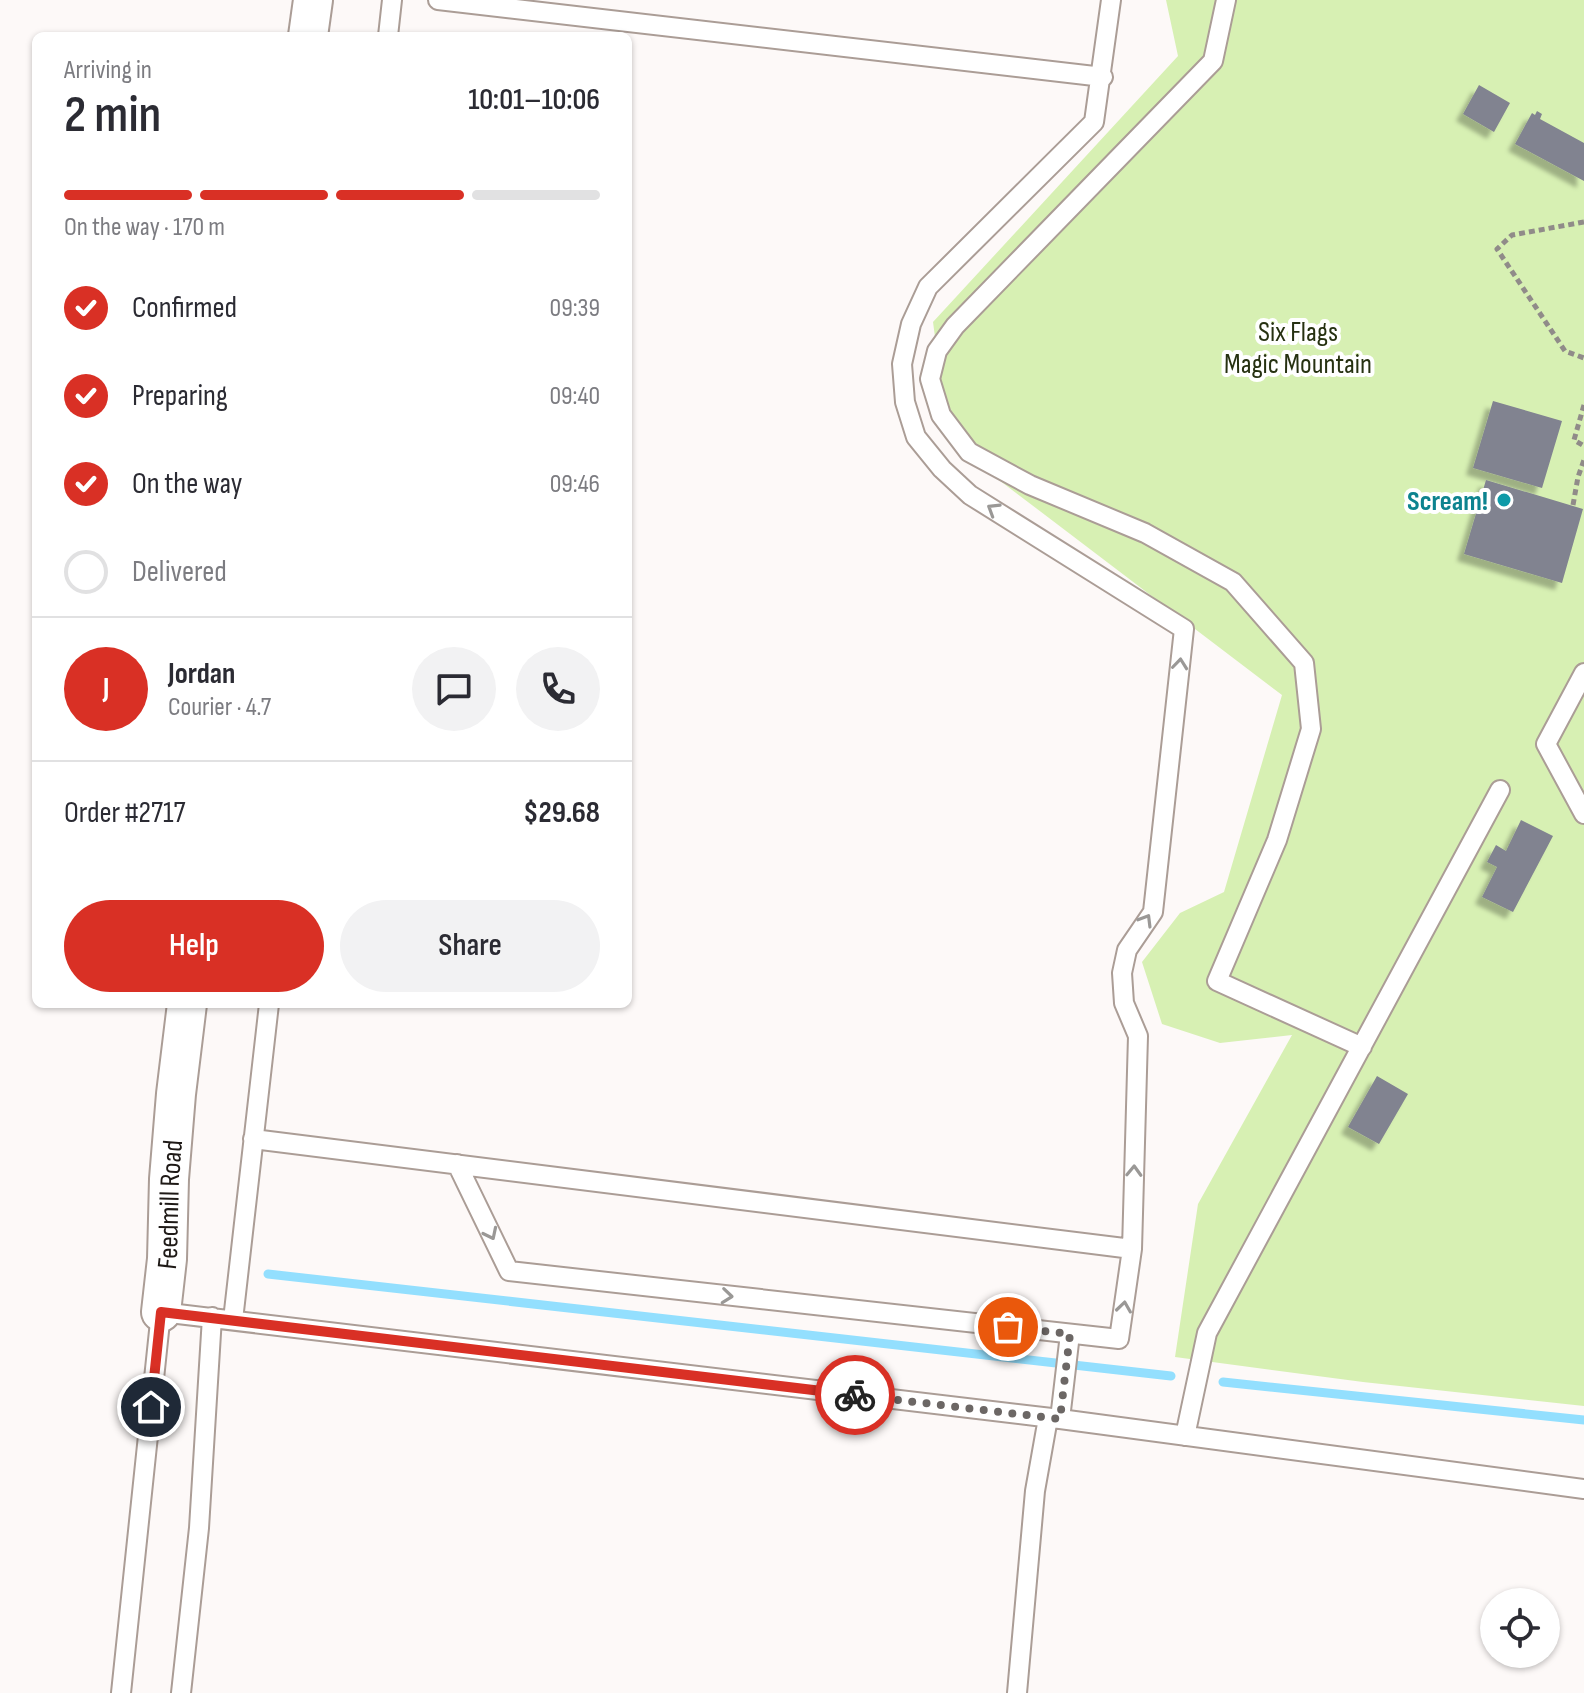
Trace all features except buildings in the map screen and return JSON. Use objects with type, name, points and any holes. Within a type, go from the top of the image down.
[{"type":"street","points":[[309,32],[313,0]]},
{"type":"street","name":"Feedmill Road","points":[[161,1312],[176,1094],[187,1008]]},
{"type":"lane","points":[[388,32],[392,0]]},
{"type":"lane","points":[[438,0],[1103,77]]},
{"type":"lane","points":[[457,1164],[509,1271],[1119,1339],[1132,1249],[1138,1036],[1124,1003],[1122,973],[1127,950],[1153,912],[1184,629],[970,495],[942,469],[916,437],[905,402],[902,364],[911,324],[928,287],[1094,122],[1103,77],[1111,0]]},
{"type":"lane","points":[[1226,0],[1213,61],[955,326],[937,351],[930,379],[941,415],[969,452],[1030,485],[1145,533],[1233,582],[1304,663],[1311,729],[1277,840],[1217,981],[1362,1047]]},
{"type":"lane","points":[[1584,673],[1546,744],[1584,814]]},
{"type":"lane","points":[[1185,1436],[1207,1333],[1500,790]]},
{"type":"lane","points":[[233,1320],[269,1008]]},
{"type":"lane","points":[[253,1139],[1132,1249]]},
{"type":"lane","points":[[161,1312],[1054,1418],[1584,1489]]},
{"type":"lane","name":"Feedmill Road","points":[[121,1693],[161,1312]]},
{"type":"lane","points":[[181,1693],[199,1528],[212,1317]]},
{"type":"lane","points":[[1017,1693],[1035,1491],[1054,1418],[1070,1334]]},
{"type":"path","points":[[1584,222],[1512,235],[1497,249],[1565,351],[1584,358]]},
{"type":"path","points":[[1584,405],[1574,440],[1584,446]]},
{"type":"path","points":[[1573,505],[1584,460]]},
{"type":"green space","name":"Six Flags Magic Mountain","points":[[1166,0],[1584,0],[1584,1406],[1363,1382],[1175,1357],[1198,1204],[1292,1035],[1220,1043],[1162,1024],[1142,962],[1180,913],[1224,892],[1282,695],[949,442],[933,322],[1178,56]]},
{"type":"waterway","points":[[268,1274],[1171,1376]]},
{"type":"waterway","points":[[1223,1382],[1584,1420]]},
{"type":"way so far","points":[[855,1395],[1060,1419],[1070,1334],[1008,1327]]},
{"type":"place","name":"Scream!","points":[[1504,500]]},
{"type":"route","points":[[151,1407],[161,1312],[855,1395]]}]
